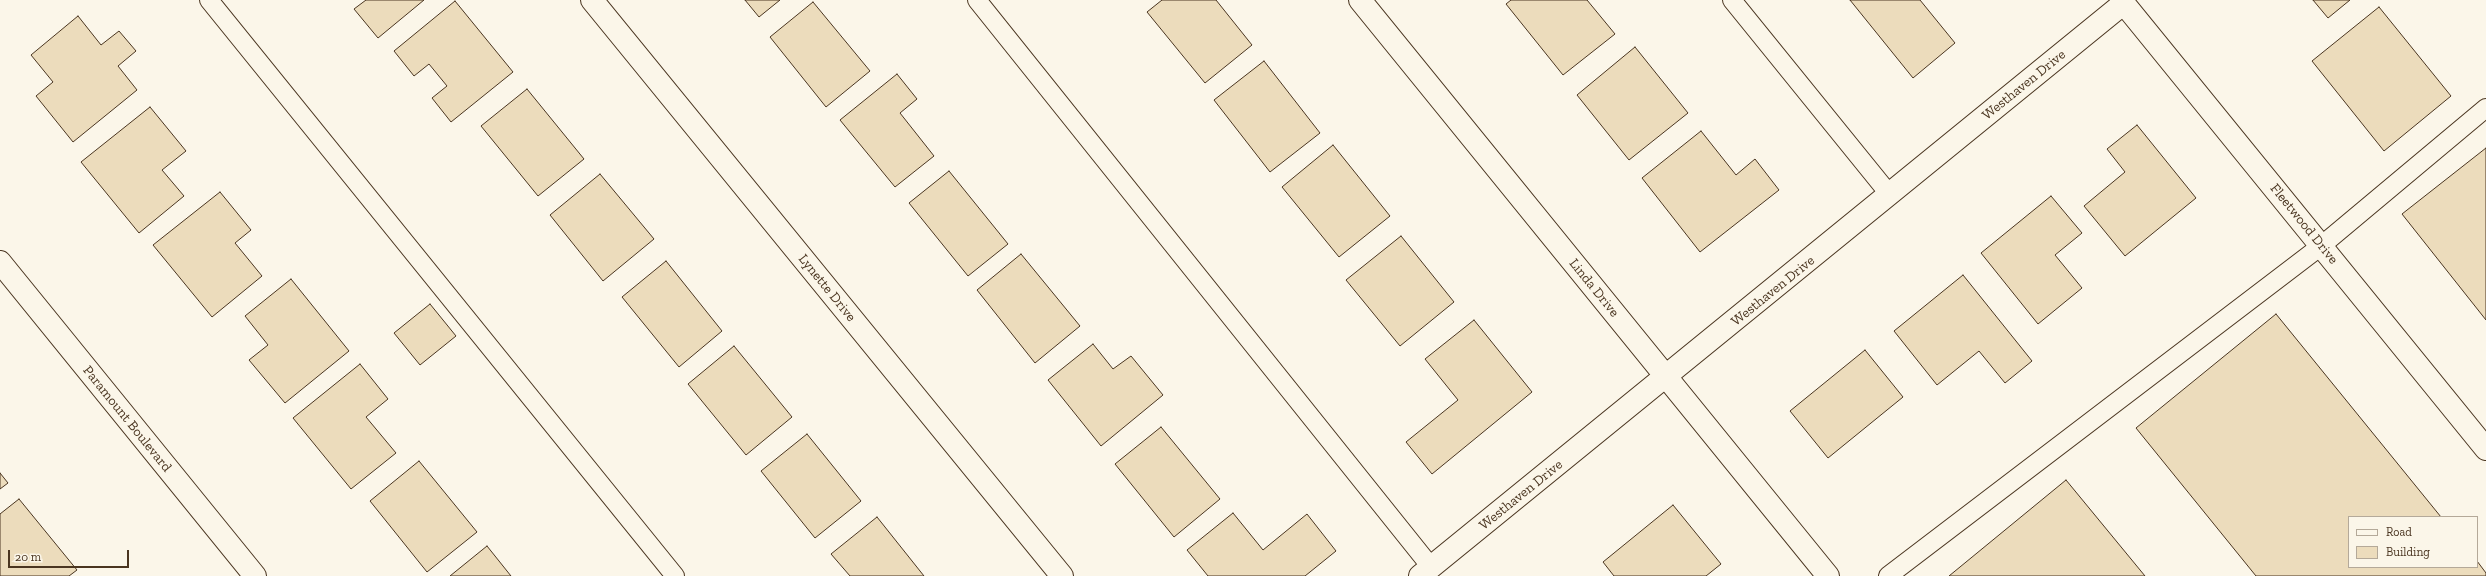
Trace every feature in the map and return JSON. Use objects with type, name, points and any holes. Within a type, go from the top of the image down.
[{"type":"street","name":"Lynette Drive","points":[[592,0],[1062,576]]},
{"type":"street","name":"Linda Drive","points":[[1360,0],[1828,576]]},
{"type":"street","name":"Westhaven Drive","points":[[1426,572],[1890,195],[2123,2]]},
{"type":"street","name":"Fleetwood Drive","points":[[2123,2],[2486,449]]},
{"type":"street","name":"Paramount Boulevard","points":[[0,262],[254,576]]},
{"type":"lane","points":[[209,0],[676,576]]},
{"type":"lane","points":[[977,0],[1426,572]]},
{"type":"lane","points":[[1732,0],[1890,195]]},
{"type":"lane","points":[[1888,576],[2322,246],[2486,108]]},
{"type":"building","points":[[366,0],[424,0],[378,38],[354,9]]},
{"type":"building","points":[[745,0],[780,0],[759,17]]},
{"type":"building","points":[[1162,0],[1216,0],[1252,45],[1205,83],[1147,12]]},
{"type":"building","points":[[1511,0],[1587,0],[1615,34],[1563,75],[1506,4]]},
{"type":"building","points":[[1850,0],[1920,0],[1955,43],[1913,78]]},
{"type":"building","points":[[2313,0],[2350,0],[2328,18]]},
{"type":"building","points":[[455,1],[513,72],[451,122],[432,98],[447,86],[429,64],[414,76],[394,51]]},
{"type":"building","points":[[813,2],[870,71],[826,107],[770,37]]},
{"type":"building","points":[[2379,7],[2451,96],[2384,151],[2312,61]]},
{"type":"building","points":[[78,16],[101,45],[119,31],[136,51],[118,66],[137,90],[73,142],[36,96],[53,82],[31,55]]},
{"type":"building","points":[[1635,47],[1688,113],[1629,160],[1577,95]]},
{"type":"building","points":[[1264,61],[1320,133],[1270,172],[1214,100]]},
{"type":"building","points":[[897,74],[917,99],[900,113],[934,156],[895,187],[840,120]]},
{"type":"building","points":[[527,89],[584,159],[538,196],[481,126]]},
{"type":"building","points":[[150,107],[186,151],[162,170],[184,196],[139,233],[81,162]]},
{"type":"building","points":[[2137,125],[2196,198],[2125,256],[2084,206],[2125,172],[2107,149]]},
{"type":"building","points":[[1701,131],[1736,175],[1755,159],[1779,190],[1700,252],[1642,178]]},
{"type":"building","points":[[1333,145],[1390,216],[1339,257],[1282,187]]},
{"type":"building","points":[[2486,148],[2486,320],[2402,214]]},
{"type":"building","points":[[949,171],[1008,244],[968,276],[909,203]]},
{"type":"building","points":[[600,174],[654,239],[603,281],[550,215]]},
{"type":"building","points":[[220,192],[251,230],[235,243],[262,276],[212,317],[153,245]]},
{"type":"building","points":[[2051,196],[2082,233],[2055,255],[2082,288],[2038,324],[1981,253]]},
{"type":"building","points":[[1401,236],[1454,302],[1400,346],[1346,280]]},
{"type":"building","points":[[1021,254],[1080,326],[1035,363],[977,290]]},
{"type":"building","points":[[666,261],[722,331],[679,367],[622,297]]},
{"type":"building","points":[[1963,275],[2032,361],[2005,383],[1979,351],[1937,385],[1894,331]]},
{"type":"building","points":[[291,279],[349,351],[285,403],[249,360],[268,345],[245,316]]},
{"type":"building","points":[[430,304],[456,336],[420,365],[394,333]]},
{"type":"building","points":[[2276,314],[2440,516],[2348,516],[2348,568],[2478,568],[2478,562],[2486,573],[2486,576],[2256,576],[2136,428]]},
{"type":"building","points":[[1474,320],[1532,392],[1432,474],[1406,442],[1458,400],[1425,359]]},
{"type":"building","points":[[1093,344],[1113,369],[1131,356],[1163,395],[1101,446],[1048,380]]},
{"type":"building","points":[[734,346],[792,417],[746,455],[688,384]]},
{"type":"building","points":[[1865,350],[1903,397],[1828,458],[1790,411]]},
{"type":"building","points":[[360,364],[388,399],[366,417],[396,453],[351,489],[293,418]]},
{"type":"building","points":[[1161,427],[1220,499],[1174,537],[1115,464]]},
{"type":"building","points":[[807,434],[861,501],[815,538],[761,471]]},
{"type":"building","points":[[419,461],[477,532],[427,572],[370,501]]},
{"type":"building","points":[[0,473],[8,483],[0,489]]},
{"type":"building","points":[[2066,480],[2145,576],[1949,576]]},
{"type":"building","points":[[19,499],[77,570],[69,576],[0,576],[0,514]]},
{"type":"building","points":[[1673,505],[1721,564],[1706,576],[1614,576],[1603,562]]},
{"type":"building","points":[[1233,513],[1263,550],[1307,514],[1336,551],[1305,576],[1208,576],[1187,550]]},
{"type":"building","points":[[877,517],[924,576],[850,576],[831,554]]},
{"type":"building","points":[[487,546],[511,576],[450,576]]}]
